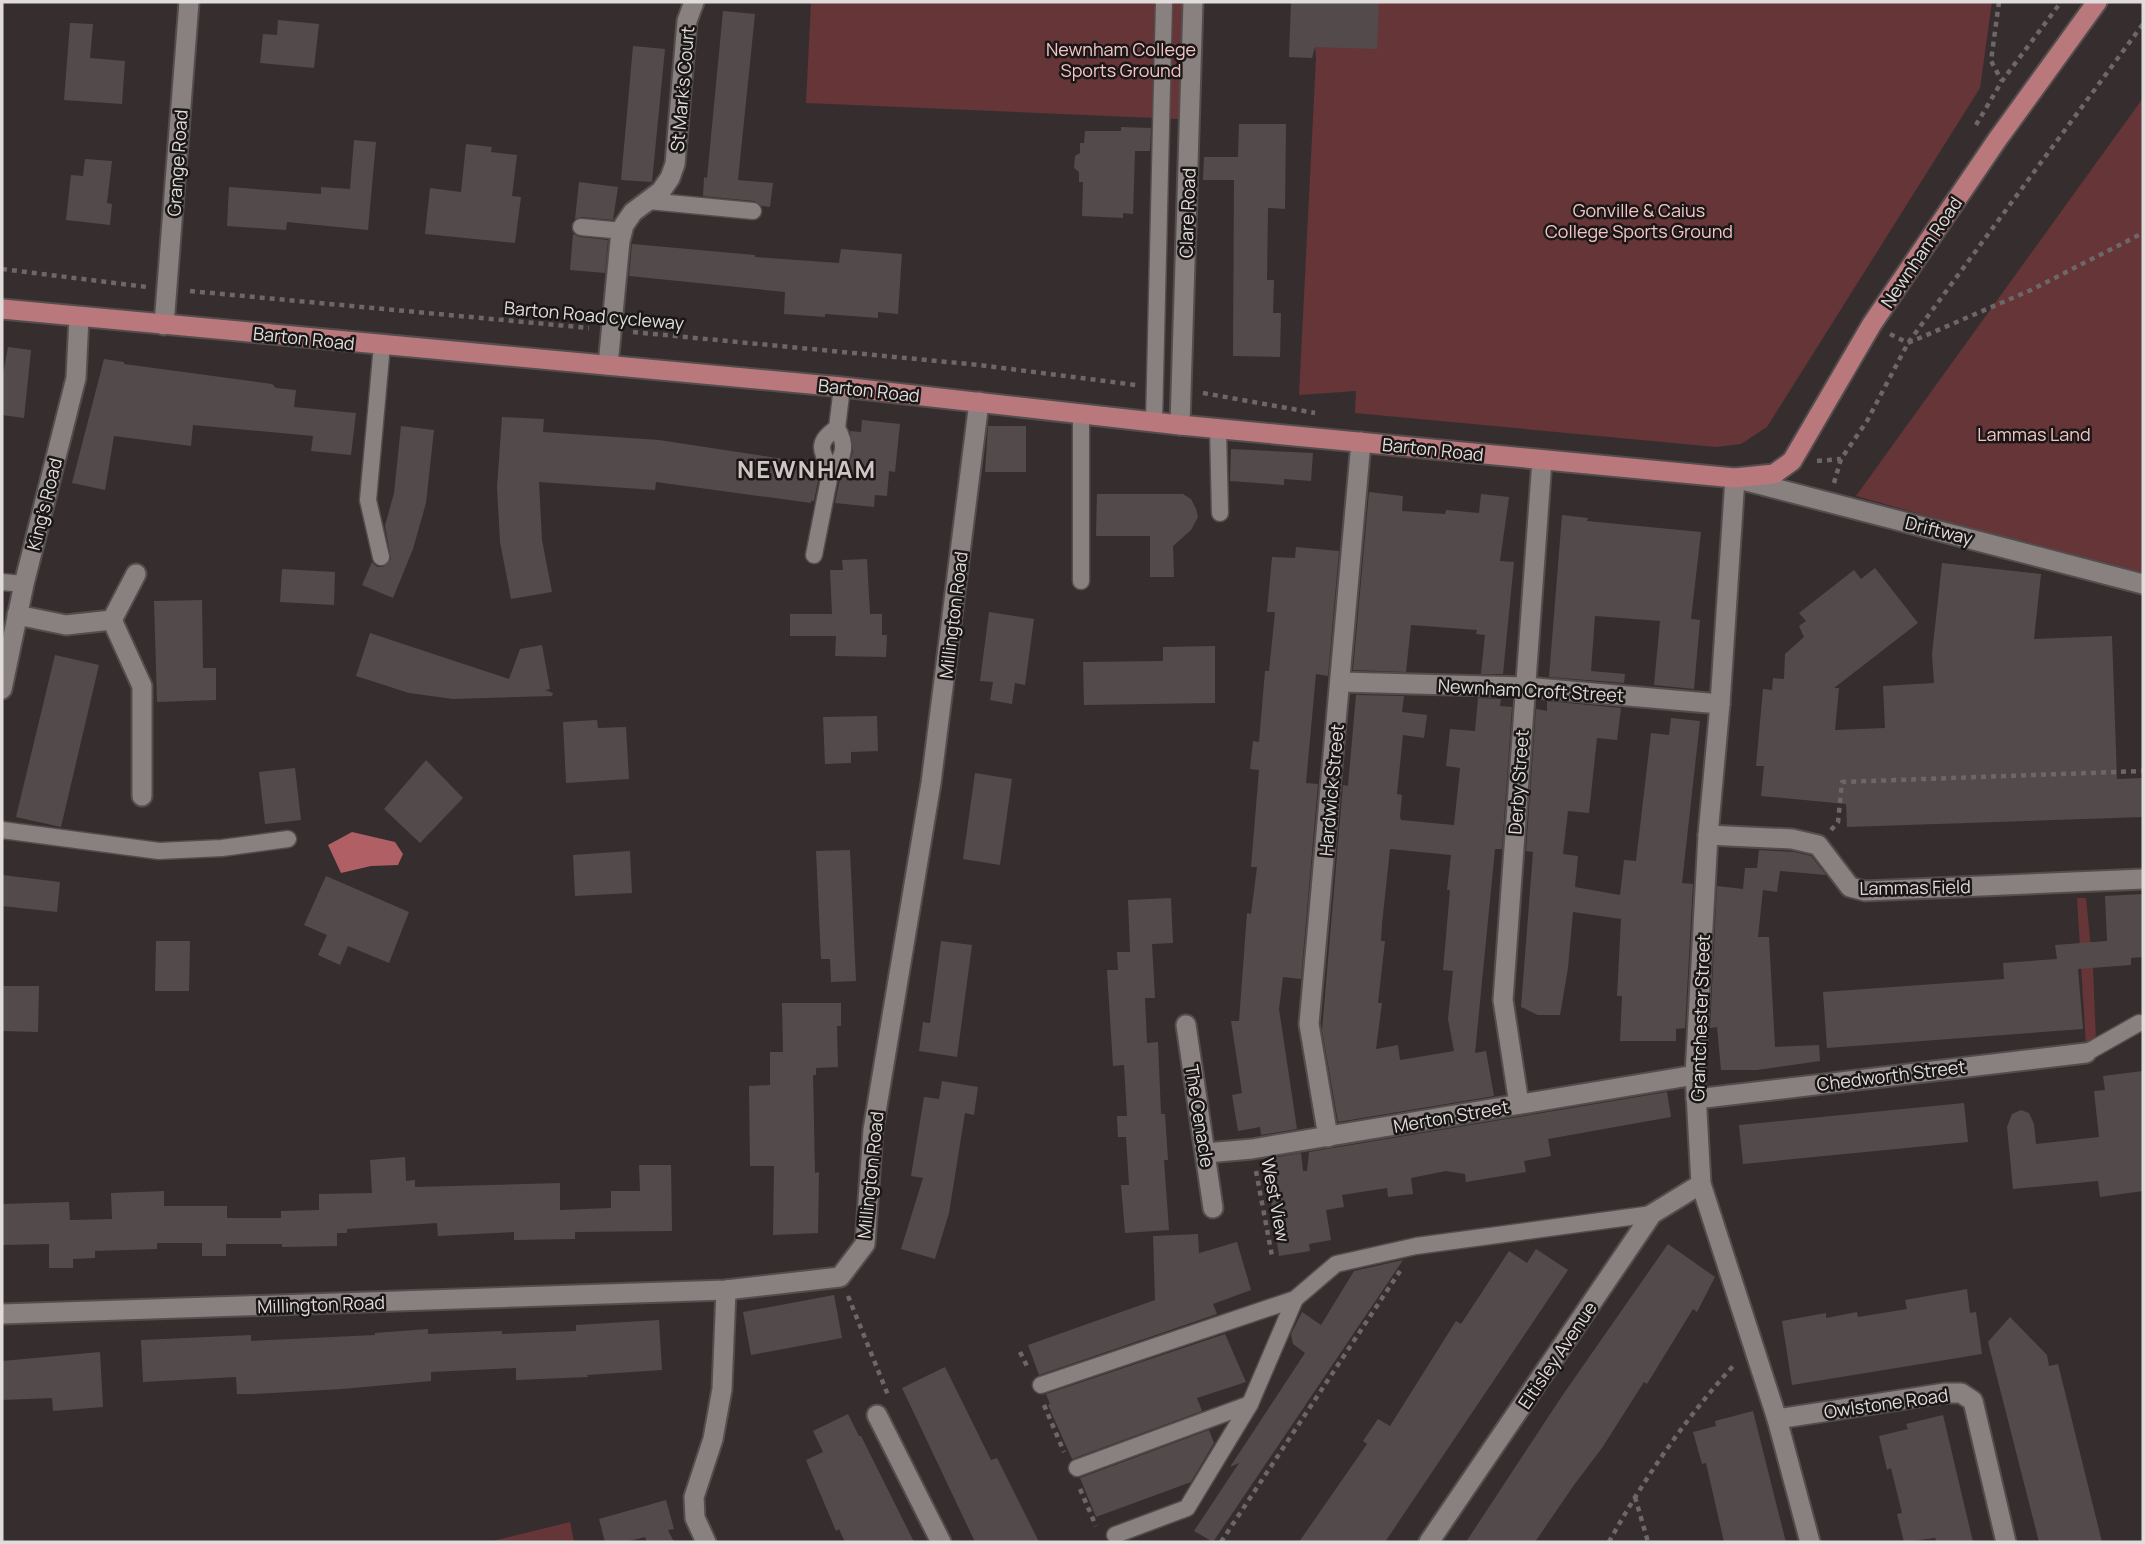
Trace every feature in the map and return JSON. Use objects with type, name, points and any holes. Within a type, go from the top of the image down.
[{"type":"main road","name":"Newnham Road","points":[[1735,478],[1774,474],[1792,461],[1872,324],[1997,140],[2097,2]]},
{"type":"main road","name":"Barton Road","points":[[2,309],[842,387],[1219,429],[1735,478]]},
{"type":"street","name":"Grange Road","points":[[164,325],[189,2]]},
{"type":"street","name":"St Mark's Court","points":[[623,231],[633,212],[661,191],[675,164],[687,21],[694,2]]},
{"type":"street","name":"Clare Road","points":[[1180,425],[1193,2]]},
{"type":"street","points":[[608,365],[623,231]]},
{"type":"street","name":"King's Road","points":[[2,689],[24,584],[76,378],[79,317]]},
{"type":"street","name":"Millington Road","points":[[2,1314],[726,1290],[840,1277],[866,1244],[873,1130],[931,783],[979,402]]},
{"type":"street","name":"Hardwick Street","points":[[1328,1137],[1309,1024],[1361,442]]},
{"type":"street","name":"Derby Street","points":[[1519,1104],[1503,1000],[1542,460]]},
{"type":"street","name":"Driftway","points":[[1735,478],[2143,584]]},
{"type":"street","name":"Grantchester Street","points":[[1735,478],[1708,835],[1695,1075],[1701,1184],[1777,1419],[1810,1542]]},
{"type":"street","points":[[112,620],[136,574]]},
{"type":"street","points":[[17,615],[66,625],[112,620]]},
{"type":"street","points":[[112,620],[142,686],[142,796]]},
{"type":"street","name":"Newnham Croft Street","points":[[1341,682],[1525,687],[1720,704]]},
{"type":"street","points":[[1708,835],[1792,839],[1818,845]]},
{"type":"street","name":"Lammas Field","points":[[1818,845],[1850,887],[1865,891],[2143,879]]},
{"type":"street","name":"The Cenacle","points":[[1186,1025],[1213,1208]]},
{"type":"street","name":"Chedworth Street","points":[[1696,1099],[2087,1053]]},
{"type":"street","name":"Merton Street","points":[[1206,1153],[1328,1137],[1695,1075]]},
{"type":"street","name":"Eltisley Avenue","points":[[1429,1542],[1653,1214],[1701,1184]]},
{"type":"street","points":[[706,1542],[695,1518],[694,1497],[713,1439],[722,1389],[726,1290]]},
{"type":"street","name":"Owlstone Road","points":[[1777,1419],[1945,1393],[1961,1393],[1973,1401],[2006,1542]]},
{"type":"street","points":[[877,1415],[941,1542]]},
{"type":"lane","points":[[1154,422],[1164,2]]},
{"type":"lane","points":[[648,201],[753,211]]},
{"type":"lane","points":[[581,227],[623,231]]},
{"type":"lane","points":[[381,557],[368,500],[382,345]]},
{"type":"lane","points":[[814,555],[831,469],[844,452],[843,438],[837,428],[842,387]]},
{"type":"lane","points":[[1081,414],[1081,582]]},
{"type":"lane","points":[[831,469],[823,457],[821,446],[827,435],[837,428]]},
{"type":"lane","points":[[1219,429],[1220,513]]},
{"type":"lane","points":[[2,582],[24,584]]},
{"type":"lane","points":[[2,830],[159,851],[222,848],[288,839]]},
{"type":"lane","points":[[2087,1053],[2139,1023]]},
{"type":"lane","points":[[1037,1385],[1295,1299],[1336,1264],[1416,1246],[1653,1214]]},
{"type":"lane","points":[[1107,1534],[1187,1508],[1250,1404],[1295,1299]]},
{"type":"lane","points":[[1073,1465],[1250,1404]]},
{"type":"path","points":[[1999,2],[1991,61],[2002,81]]},
{"type":"path","points":[[1841,459],[1867,421],[1908,343],[2143,24]]},
{"type":"path","points":[[1908,343],[2031,290],[2143,233]]},
{"type":"path","name":"Barton Road cycleway","points":[[2,268],[167,289],[979,365],[1156,388]]},
{"type":"path","points":[[1818,845],[1838,822],[1842,782],[2143,772]]},
{"type":"path","name":"West View","points":[[1252,1149],[1272,1255]]},
{"type":"path","points":[[1221,1542],[1416,1246]]},
{"type":"path","points":[[840,1277],[890,1401],[877,1415]]},
{"type":"path","points":[[1609,1542],[1634,1496],[1717,1384],[1752,1345]]},
{"type":"path","points":[[1020,1352],[1073,1465]]},
{"type":"path","points":[[1079,1487],[1107,1534]]},
{"type":"path","points":[[1634,1496],[1648,1542]]},
{"type":"green space","name":"Newnham College Sports Ground","points":[[811,2],[1183,2],[1178,119],[806,103]]},
{"type":"green space","name":"Gonville & Caius College Sports Ground","points":[[1317,2],[1992,2],[1980,88],[1767,427],[1741,444],[1716,447],[1355,413],[1356,391],[1299,395]]},
{"type":"green space","name":"Lammas Land","points":[[2143,98],[2143,577],[1856,496]]},
{"type":"green space","points":[[2077,898],[2086,898],[2093,968],[2096,1041],[2086,1046]]},
{"type":"green space","points":[[570,1522],[574,1542],[489,1542]]},
{"type":"shaded area","points":[[352,832],[395,842],[403,854],[398,865],[371,866],[341,873],[328,845]]},
{"type":"building","points":[[1291,2],[1379,2],[1377,49],[1315,47],[1312,58],[1289,57]]},
{"type":"building","points":[[723,11],[755,14],[738,180],[773,183],[770,207],[754,201],[703,196]]},
{"type":"building","points":[[278,20],[319,24],[314,68],[260,63],[263,34],[277,35]]},
{"type":"building","points":[[70,23],[93,24],[90,58],[125,61],[122,104],[64,100]]},
{"type":"building","points":[[633,46],[665,49],[652,182],[621,180]]},
{"type":"building","points":[[1239,124],[1286,124],[1285,209],[1268,208],[1267,280],[1274,280],[1273,313],[1281,313],[1280,357],[1233,356],[1234,180],[1203,180],[1204,157],[1238,157]]},
{"type":"building","points":[[1121,127],[1151,128],[1150,151],[1135,151],[1133,214],[1123,213],[1123,218],[1082,216],[1083,182],[1079,182],[1079,172],[1074,168],[1075,156],[1080,153],[1080,143],[1084,143],[1085,131],[1121,131]]},
{"type":"building","points":[[354,140],[376,142],[368,230],[287,222],[286,230],[227,226],[229,187],[321,194],[321,187],[350,189]]},
{"type":"building","points":[[466,144],[492,147],[491,152],[517,155],[512,196],[521,197],[515,243],[425,234],[430,188],[461,192]]},
{"type":"building","points":[[85,159],[112,161],[107,203],[112,204],[110,225],[66,220],[71,175],[83,176]]},
{"type":"building","points":[[579,182],[618,187],[613,220],[582,217],[575,219]]},
{"type":"building","points":[[573,234],[608,240],[605,273],[570,270]]},
{"type":"building","points":[[632,244],[839,263],[841,249],[902,254],[898,314],[878,312],[878,318],[784,314],[785,292],[629,276]]},
{"type":"building","points":[[8,347],[31,350],[24,418],[2,415],[2,379]]},
{"type":"building","points":[[104,359],[272,384],[276,388],[296,390],[294,407],[356,413],[351,455],[311,451],[313,436],[193,425],[191,446],[114,436],[105,490],[72,483]]},
{"type":"building","points":[[502,417],[544,419],[543,432],[659,440],[816,464],[820,471],[814,501],[811,503],[656,482],[655,490],[539,482],[542,540],[552,592],[511,599],[500,542],[497,487]]},
{"type":"building","points":[[862,420],[900,424],[895,472],[889,471],[887,496],[875,495],[874,507],[835,503],[841,474],[849,464],[853,452],[850,431],[861,432]]},
{"type":"building","points":[[401,426],[434,430],[426,503],[413,549],[393,598],[362,585],[372,562],[377,567],[383,567],[391,559],[385,526],[394,493]]},
{"type":"building","points":[[988,426],[1026,426],[1026,472],[985,472]]},
{"type":"building","points":[[1231,449],[1313,453],[1311,481],[1284,479],[1284,485],[1230,481]]},
{"type":"building","points":[[1369,492],[1403,496],[1402,511],[1445,514],[1446,510],[1479,513],[1481,494],[1509,497],[1500,561],[1514,562],[1503,674],[1481,674],[1485,635],[1476,634],[1477,630],[1411,625],[1406,672],[1353,670]]},
{"type":"building","points":[[1097,494],[1183,494],[1191,499],[1198,517],[1191,530],[1173,546],[1174,577],[1150,577],[1150,536],[1096,536]]},
{"type":"building","points":[[1562,515],[1588,518],[1587,521],[1701,532],[1691,619],[1700,620],[1694,689],[1654,685],[1660,621],[1595,616],[1591,671],[1625,674],[1624,683],[1549,677]]},
{"type":"building","points":[[1296,547],[1339,551],[1328,676],[1316,674],[1306,783],[1318,784],[1301,979],[1283,977],[1279,1009],[1297,1129],[1261,1135],[1260,1127],[1238,1131],[1232,1095],[1242,1093],[1231,1021],[1239,1021],[1247,913],[1251,914],[1257,867],[1251,867],[1259,770],[1250,769],[1253,741],[1259,742],[1265,671],[1269,671],[1275,612],[1267,612],[1272,557],[1295,558]]},
{"type":"building","points":[[867,559],[870,614],[882,614],[882,635],[887,635],[886,657],[835,656],[836,636],[790,636],[790,614],[832,614],[830,570],[843,570],[842,560]]},
{"type":"building","points":[[1942,563],[2041,574],[2034,639],[2112,636],[2117,779],[2142,778],[2143,817],[1847,827],[1846,804],[1761,796],[1764,766],[1756,766],[1763,689],[1772,690],[1773,678],[1784,679],[1785,654],[1804,637],[1799,626],[1806,621],[1799,613],[1854,570],[1861,579],[1875,568],[1918,623],[1834,688],[1839,688],[1835,730],[1885,728],[1883,686],[1934,683],[1932,654]]},
{"type":"building","points":[[282,569],[335,572],[334,605],[280,602]]},
{"type":"building","points":[[202,600],[203,668],[216,668],[216,700],[157,702],[154,601]]},
{"type":"building","points":[[989,612],[1034,619],[1025,685],[1015,683],[1012,704],[990,700],[993,682],[980,681]]},
{"type":"building","points":[[370,633],[509,679],[520,649],[542,645],[550,689],[545,690],[553,693],[552,696],[453,699],[409,693],[356,676]]},
{"type":"building","points":[[1215,646],[1215,703],[1084,705],[1083,662],[1163,661],[1163,647]]},
{"type":"building","points":[[55,655],[99,665],[61,827],[16,817]]},
{"type":"building","points":[[1356,695],[1404,696],[1402,712],[1427,715],[1424,738],[1403,735],[1397,794],[1402,795],[1401,820],[1454,825],[1460,768],[1446,766],[1450,729],[1475,731],[1478,698],[1501,699],[1500,706],[1512,707],[1502,849],[1495,849],[1475,1053],[1486,1051],[1494,1096],[1338,1122],[1322,1030],[1343,785],[1348,786]],"holes":[[[1390,849],[1451,855],[1443,970],[1453,971],[1448,1019],[1454,1051],[1400,1060],[1398,1045],[1376,1049],[1382,1003],[1378,1003],[1385,941],[1381,941]]]},
{"type":"building","points":[[1547,701],[1621,708],[1617,740],[1597,738],[1589,813],[1568,811],[1563,854],[1578,856],[1575,887],[1620,895],[1624,860],[1636,861],[1651,733],[1669,735],[1671,718],[1700,721],[1682,883],[1693,884],[1685,1028],[1676,1029],[1676,1041],[1620,1041],[1622,996],[1617,996],[1621,919],[1573,912],[1560,1015],[1538,1015],[1521,1007],[1533,852],[1526,851],[1536,709],[1547,711]]},
{"type":"building","points":[[877,716],[878,751],[851,752],[851,763],[825,764],[823,717]]},
{"type":"building","points":[[597,720],[598,728],[626,727],[629,779],[566,783],[563,722]]},
{"type":"building","points":[[426,760],[463,798],[420,843],[384,809]]},
{"type":"building","points":[[295,768],[301,820],[265,824],[259,772]]},
{"type":"building","points":[[975,773],[1012,779],[1000,865],[963,859]]},
{"type":"building","points":[[850,850],[856,981],[831,982],[830,959],[821,959],[816,851]]},
{"type":"building","points":[[1759,850],[1811,856],[1826,875],[1780,871],[1777,892],[1763,890],[1758,937],[1769,937],[1775,1047],[1819,1045],[1820,1061],[1757,1070],[1721,1070],[1717,1027],[1710,1028],[1717,886],[1743,889],[1745,868],[1757,868]]},
{"type":"building","points":[[630,851],[632,893],[575,896],[573,855]]},
{"type":"building","points":[[2,875],[60,882],[57,912],[2,906]]},
{"type":"building","points":[[326,876],[409,912],[389,963],[348,946],[340,965],[318,955],[327,935],[304,925]]},
{"type":"building","points":[[2143,894],[2143,957],[2131,958],[2131,965],[2078,969],[2083,1029],[1827,1048],[1823,992],[2004,979],[2003,963],[2057,959],[2055,945],[2107,941],[2105,896]]},
{"type":"building","points":[[1171,898],[1173,943],[1152,944],[1155,998],[1145,998],[1147,1043],[1158,1042],[1161,1114],[1165,1114],[1168,1160],[1164,1160],[1169,1230],[1125,1233],[1121,1185],[1129,1185],[1126,1137],[1118,1137],[1117,1116],[1127,1116],[1124,1065],[1113,1066],[1107,970],[1118,970],[1117,952],[1130,952],[1128,900]]},
{"type":"building","points":[[156,941],[190,941],[189,991],[155,991]]},
{"type":"building","points":[[941,941],[972,945],[957,1057],[919,1051],[923,1022],[930,1023]]},
{"type":"building","points":[[2,986],[39,986],[38,1032],[2,1031]]},
{"type":"building","points":[[782,1003],[841,1003],[841,1026],[837,1026],[838,1067],[816,1068],[816,1075],[813,1075],[815,1173],[819,1172],[818,1233],[773,1235],[774,1166],[750,1166],[749,1086],[770,1085],[770,1052],[783,1052]]},
{"type":"building","points":[[2143,1071],[2143,1191],[2100,1197],[2098,1181],[2013,1189],[2007,1127],[2012,1114],[2021,1110],[2029,1113],[2034,1124],[2036,1144],[2099,1137],[2094,1091],[2105,1090],[2103,1076]]},
{"type":"building","points":[[942,1081],[978,1087],[974,1115],[965,1113],[949,1213],[935,1259],[901,1249],[923,1178],[911,1176],[924,1097],[939,1099]]},
{"type":"building","points":[[1667,1092],[1671,1117],[1548,1139],[1551,1156],[1524,1161],[1526,1172],[1466,1182],[1465,1174],[1446,1171],[1411,1178],[1413,1194],[1388,1197],[1387,1188],[1342,1195],[1344,1207],[1326,1210],[1331,1240],[1309,1244],[1310,1251],[1279,1256],[1265,1159],[1301,1153],[1303,1171],[1307,1171],[1309,1152]]},
{"type":"building","points":[[1964,1103],[1968,1142],[1743,1164],[1739,1125]]},
{"type":"building","points":[[405,1157],[406,1181],[415,1180],[415,1187],[560,1183],[560,1210],[611,1208],[611,1191],[640,1191],[639,1165],[671,1165],[672,1231],[575,1232],[575,1239],[514,1240],[514,1232],[438,1236],[437,1223],[347,1229],[347,1233],[337,1233],[337,1246],[226,1244],[226,1256],[202,1256],[202,1243],[157,1243],[157,1249],[95,1251],[95,1258],[73,1259],[73,1268],[49,1268],[49,1244],[2,1245],[2,1204],[69,1202],[70,1220],[112,1219],[111,1193],[164,1191],[164,1206],[227,1206],[227,1218],[281,1218],[281,1211],[319,1210],[319,1194],[372,1193],[370,1160]]},
{"type":"building","points":[[1198,1234],[1199,1253],[1237,1242],[1251,1290],[1213,1304],[1217,1314],[1039,1375],[1028,1345],[1155,1300],[1153,1236]]},
{"type":"building","points":[[1668,1244],[1715,1277],[1697,1312],[1693,1309],[1647,1384],[1644,1382],[1602,1448],[1535,1542],[1466,1542],[1562,1396]]},
{"type":"building","points":[[1536,1249],[1568,1270],[1385,1542],[1299,1542],[1367,1444],[1363,1441],[1378,1419],[1390,1426],[1456,1321],[1461,1324],[1509,1251],[1527,1263]]},
{"type":"building","points":[[1403,1260],[1213,1542],[1194,1531],[1239,1463],[1230,1467],[1305,1353],[1293,1344],[1291,1334],[1302,1312],[1321,1325],[1354,1271]]},
{"type":"building","points":[[1967,1289],[1970,1313],[1976,1312],[1982,1354],[1792,1385],[1782,1321],[1826,1313],[1826,1318],[1857,1312],[1858,1317],[1907,1309],[1905,1300]]},
{"type":"building","points":[[834,1295],[842,1338],[751,1355],[743,1312]]},
{"type":"building","points":[[2010,1317],[2047,1355],[2049,1366],[2058,1364],[2102,1542],[2039,1542],[1988,1342]]},
{"type":"building","points":[[659,1320],[662,1370],[516,1380],[516,1368],[431,1372],[431,1381],[253,1394],[237,1394],[236,1377],[143,1382],[141,1340],[251,1335],[251,1341],[375,1335],[428,1329],[428,1334],[502,1331],[502,1334],[576,1331],[576,1325]]},
{"type":"building","points":[[1225,1334],[1246,1382],[1197,1398],[1202,1411],[1072,1459],[1048,1405],[1050,1404],[1046,1394]]},
{"type":"building","points":[[100,1352],[103,1407],[53,1411],[52,1398],[2,1400],[2,1361]]},
{"type":"building","points":[[945,1367],[991,1460],[997,1458],[1039,1542],[975,1542],[902,1388]]},
{"type":"building","points":[[1753,1411],[1786,1542],[1724,1542],[1706,1463],[1702,1464],[1693,1432],[1716,1426],[1715,1421]]},
{"type":"building","points":[[848,1414],[914,1542],[845,1542],[839,1529],[836,1531],[806,1460],[823,1452],[813,1431]]},
{"type":"building","points":[[1943,1415],[1973,1542],[1937,1542],[1935,1538],[1904,1542],[1897,1514],[1902,1513],[1891,1468],[1887,1470],[1879,1436],[1908,1429],[1906,1424]]},
{"type":"building","points":[[1209,1430],[1214,1443],[1191,1482],[1096,1517],[1080,1478]]},
{"type":"building","points":[[666,1500],[674,1529],[668,1530],[674,1542],[647,1542],[645,1537],[625,1542],[605,1542],[599,1519]]},
{"type":"district","name":"NEWNHAM","points":[[807,468]]}]
